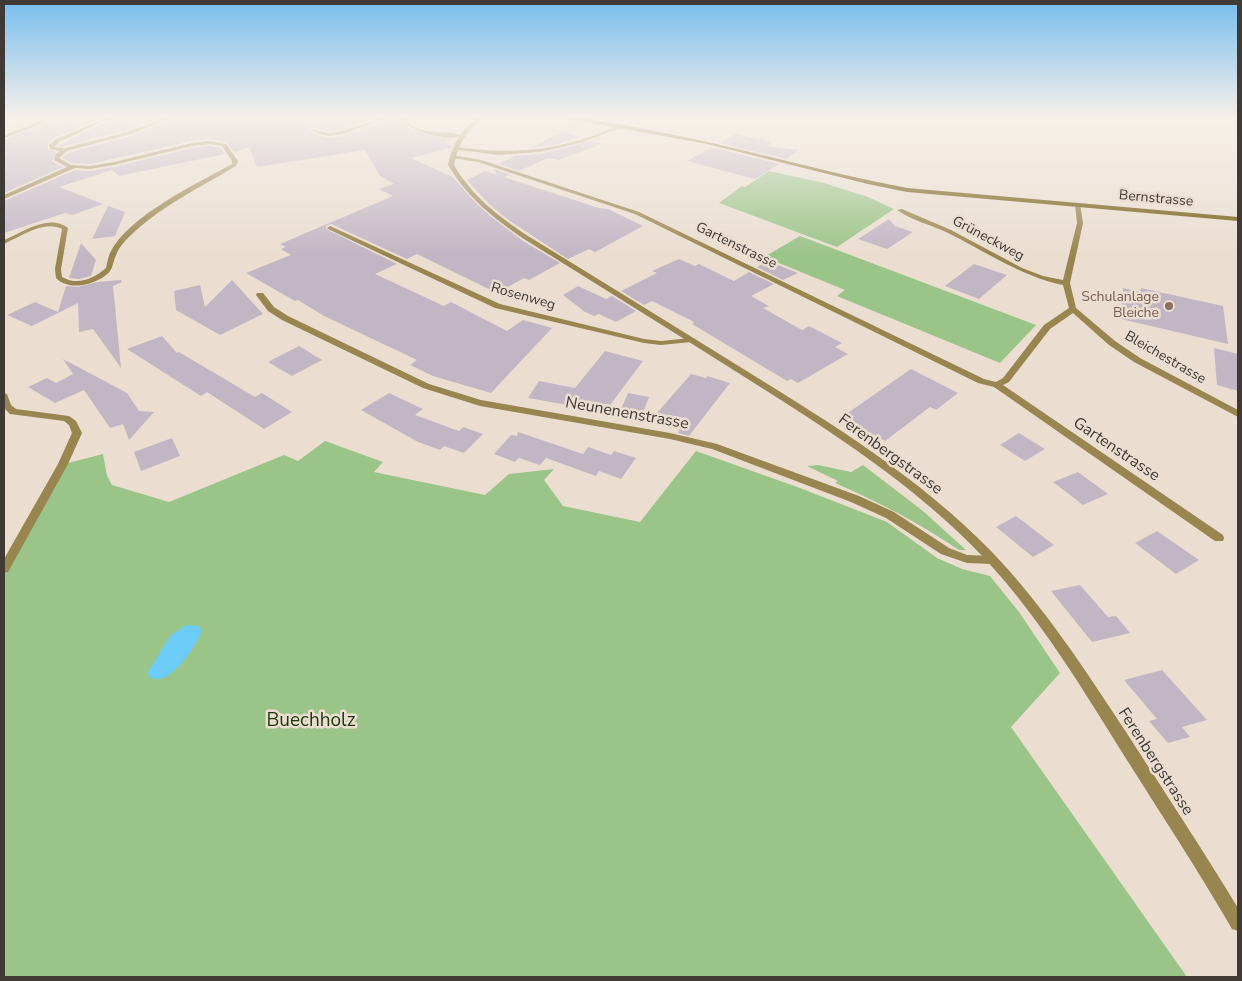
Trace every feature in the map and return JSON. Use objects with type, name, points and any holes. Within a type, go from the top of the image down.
[{"type":"main road","name":"Bernstrasse","points":[[793,164],[845,178],[928,193],[1238,219]]},
{"type":"street","points":[[62,164],[73,167],[106,164]]},
{"type":"street","points":[[4,242],[39,227],[61,224],[65,228],[58,269],[59,278],[65,282],[87,282],[100,277],[109,269],[109,259],[125,237],[148,218],[174,198],[234,164]]},
{"type":"street","name":"Ferenbergstrasse","points":[[451,164],[460,181],[483,206],[532,241],[691,340],[874,459],[927,499],[963,531],[992,560],[1024,597],[1091,690],[1194,850],[1238,923]]},
{"type":"street","name":"Gartenstrasse","points":[[487,164],[637,214],[981,381],[997,385],[1219,538]]},
{"type":"street","points":[[4,197],[73,167]]},
{"type":"street","points":[[997,385],[1012,374],[1047,327],[1073,309],[1066,283],[1080,223],[1078,205]]},
{"type":"street","name":"Grüneckweg","points":[[900,210],[975,245],[1027,274],[1066,283]]},
{"type":"street","name":"Rosenweg","points":[[330,228],[498,306],[644,341],[661,343],[691,340]]},
{"type":"street","name":"Neunenenstrasse","points":[[260,295],[272,309],[286,318],[426,386],[480,403],[670,436],[714,446],[855,499],[890,515],[945,551],[967,559],[992,560]]},
{"type":"street","name":"Bleichestrasse","points":[[1073,309],[1112,343],[1137,360],[1238,414]]},
{"type":"street","points":[[4,396],[7,406],[13,412],[66,418],[73,423],[77,433],[63,464],[4,569]]},
{"type":"green space","points":[[769,171],[824,183],[868,197],[894,209],[837,247],[719,203],[742,186],[745,187]]},
{"type":"green space","points":[[800,236],[1036,325],[1000,363],[837,296],[845,290],[764,257]]},
{"type":"green space","name":"Buechholz","points":[[325,441],[383,462],[374,472],[485,495],[509,474],[554,469],[544,480],[563,506],[640,522],[696,451],[800,488],[887,522],[937,558],[962,569],[990,576],[1019,612],[1060,673],[1011,727],[1187,977],[4,977],[4,576],[68,463],[103,454],[107,476],[112,485],[169,502],[284,455],[298,461]]},
{"type":"green space","points":[[818,465],[851,472],[863,465],[923,511],[966,550],[959,550],[914,522],[883,505],[835,483],[838,481],[807,466]]},
{"type":"water","points":[[186,625],[199,626],[202,631],[194,647],[173,672],[157,679],[149,677],[148,672],[170,636]]},
{"type":"building","points":[[4,164],[57,164],[63,167],[4,193]]},
{"type":"building","points":[[127,164],[178,164],[119,176],[112,170],[59,187],[103,204],[72,215],[65,213],[4,233],[4,201],[75,170],[90,171]]},
{"type":"building","points":[[256,164],[277,164],[257,167]]},
{"type":"building","points":[[373,164],[424,164],[453,177],[490,216],[523,241],[560,263],[529,280],[524,278],[497,293],[417,254],[407,259],[331,224],[326,226],[326,229],[397,264],[375,274],[444,306],[451,302],[507,331],[523,320],[552,328],[491,393],[433,376],[410,365],[417,360],[324,316],[246,273],[291,255],[281,249],[286,247],[280,244],[393,196],[379,189],[394,184],[380,176]]},
{"type":"building","points":[[499,164],[535,164],[519,171]]},
{"type":"building","points":[[698,164],[779,164],[755,179]]},
{"type":"building","points":[[494,169],[510,175],[504,177],[599,208],[608,209],[643,226],[595,252],[589,249],[568,259],[507,219],[488,203],[467,180],[485,171],[497,175]]},
{"type":"building","points":[[108,206],[125,212],[115,236],[92,239]]},
{"type":"building","points":[[889,219],[895,226],[913,232],[887,249],[858,239]]},
{"type":"building","points":[[81,243],[96,260],[91,276],[79,279],[69,278]]},
{"type":"building","points":[[679,259],[695,266],[699,264],[734,281],[749,272],[774,284],[751,296],[769,306],[763,308],[802,330],[809,326],[842,343],[835,347],[848,354],[798,383],[791,379],[787,381],[692,324],[694,322],[652,301],[644,305],[621,291],[657,273],[652,271]]},
{"type":"building","points":[[768,261],[798,273],[783,280],[757,267]]},
{"type":"building","points":[[974,264],[1007,275],[979,299],[945,286]]},
{"type":"building","points":[[121,280],[122,282],[113,286],[121,368],[93,329],[79,332],[78,303],[32,326],[7,315],[35,302],[58,312],[66,286],[78,287],[97,282]]},
{"type":"building","points":[[232,280],[263,314],[220,335],[176,310],[174,291],[200,285],[205,307]]},
{"type":"building","points":[[578,286],[606,299],[612,296],[636,311],[616,322],[599,314],[594,316],[585,312],[563,295]]},
{"type":"building","points":[[1123,288],[1140,292],[1141,288],[1223,306],[1228,344],[1121,319]]},
{"type":"building","points":[[162,336],[177,353],[179,352],[255,397],[262,393],[292,412],[264,429],[207,392],[201,396],[127,349]]},
{"type":"building","points":[[299,346],[322,360],[292,376],[268,362]]},
{"type":"building","points":[[1214,348],[1238,354],[1238,391],[1217,385]]},
{"type":"building","points":[[605,351],[643,361],[610,405],[582,401],[579,407],[528,398],[539,381],[575,388]]},
{"type":"building","points":[[63,359],[127,393],[139,411],[154,412],[129,440],[123,424],[110,428],[84,390],[55,403],[28,387],[47,378],[56,383],[73,374]]},
{"type":"building","points":[[911,369],[958,393],[936,410],[930,407],[885,441],[842,417]]},
{"type":"building","points":[[691,374],[706,378],[707,376],[730,383],[689,436],[678,433],[685,418],[657,413]]},
{"type":"building","points":[[389,393],[423,409],[415,415],[459,431],[463,427],[483,434],[464,453],[444,446],[440,450],[418,442],[361,410]]},
{"type":"building","points":[[628,393],[649,397],[641,418],[619,414]]},
{"type":"building","points":[[518,432],[583,454],[588,447],[611,455],[614,451],[636,458],[621,479],[599,471],[596,476],[546,458],[540,465],[519,458],[515,462],[494,454],[511,435],[517,436]]},
{"type":"building","points":[[1019,433],[1045,449],[1025,461],[1000,445]]},
{"type":"building","points":[[172,438],[180,456],[141,471],[134,452]]},
{"type":"building","points":[[1078,472],[1108,494],[1083,505],[1053,482]]},
{"type":"building","points":[[1016,516],[1054,545],[1033,557],[996,527]]},
{"type":"building","points":[[1157,531],[1199,560],[1176,574],[1135,543]]},
{"type":"building","points":[[1080,585],[1108,617],[1116,616],[1130,633],[1092,642],[1051,591]]},
{"type":"building","points":[[1162,670],[1207,720],[1182,727],[1190,737],[1168,743],[1149,721],[1157,719],[1124,680]]},
{"type":"place","name":"Schulanlage Bleiche","points":[[1169,306]]}]
